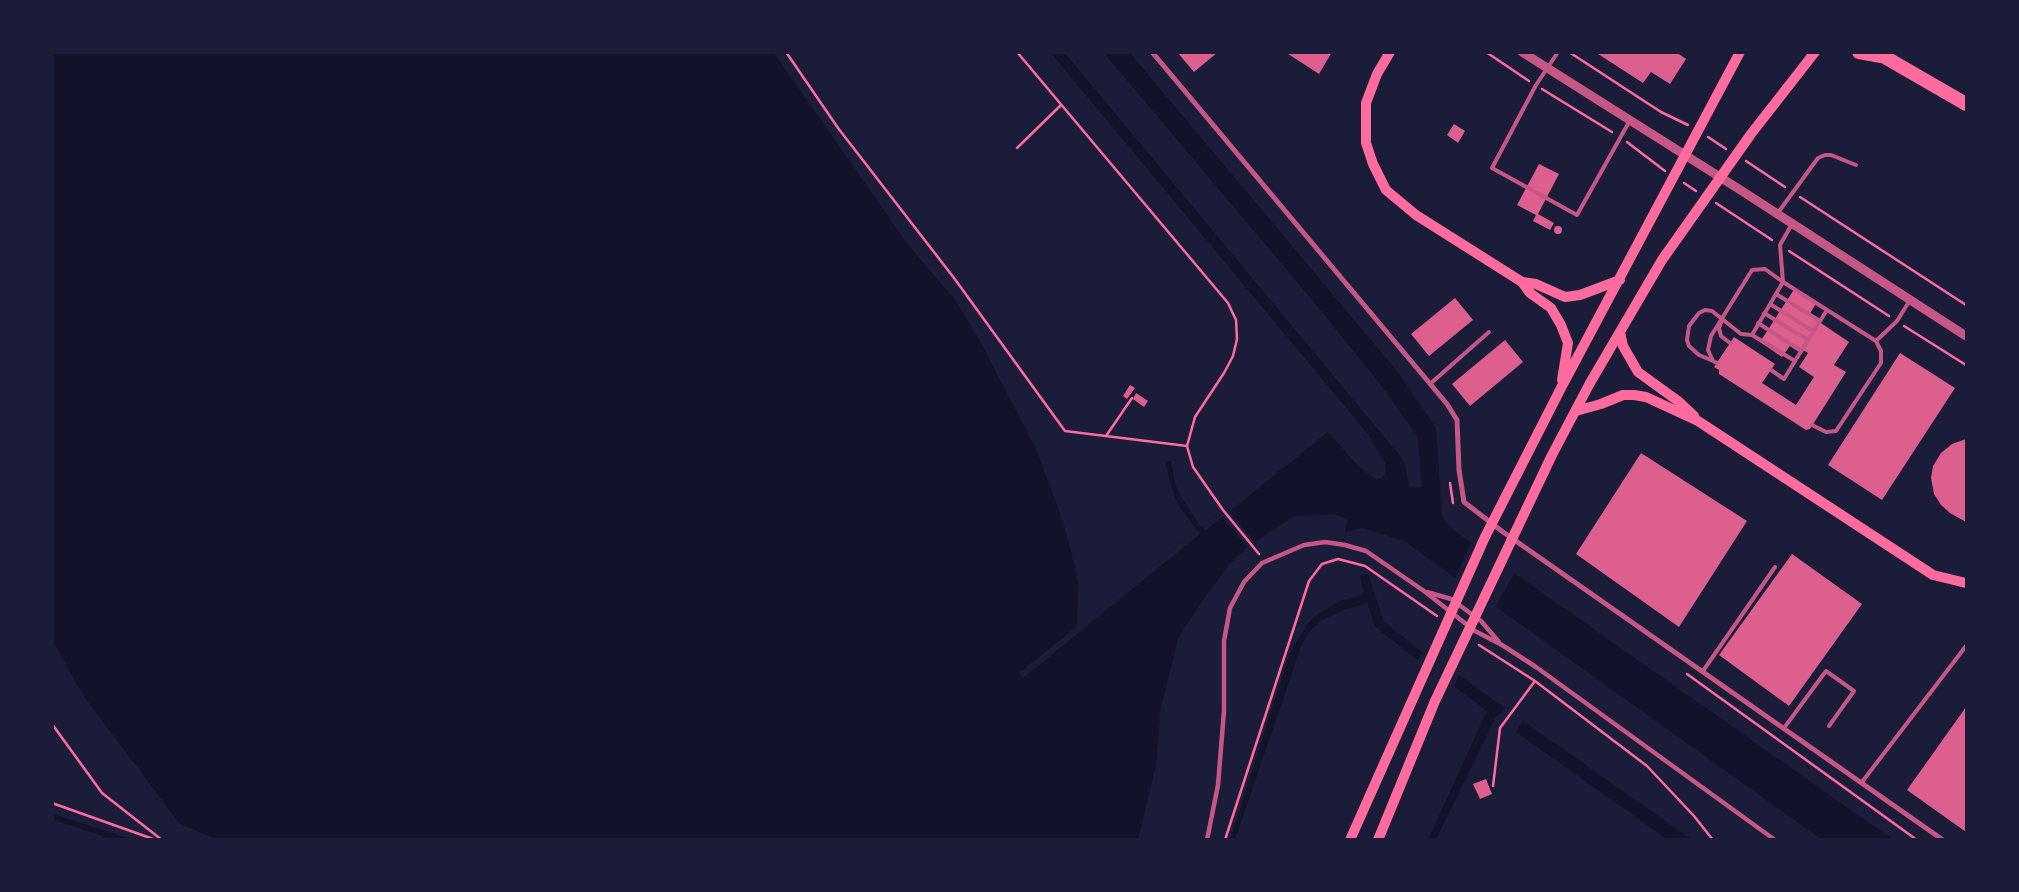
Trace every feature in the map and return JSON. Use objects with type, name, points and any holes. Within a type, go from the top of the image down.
[{"type":"highway","points":[[1859,52],[1879,54],[1966,104]]},
{"type":"main road","points":[[1390,52],[1377,74],[1366,103],[1366,143],[1373,164],[1386,190],[1416,215],[1522,282],[1530,293],[1551,308],[1568,343],[1561,388]]},
{"type":"main road","points":[[1350,840],[1485,537],[1561,388],[1663,200],[1740,52]]},
{"type":"main road","points":[[1378,840],[1435,702],[1531,498],[1576,411],[1662,260],[1751,134],[1815,52]]},
{"type":"main road","points":[[1522,282],[1536,284],[1564,297],[1580,295],[1620,280]]},
{"type":"main road","points":[[1620,332],[1623,346],[1638,372],[1678,401],[1698,421]]},
{"type":"main road","points":[[1576,411],[1614,398],[1634,395],[1646,397],[1698,421],[1933,575],[1966,583]]},
{"type":"street","points":[[1152,52],[1458,420],[1459,470],[1464,502],[1503,532],[1943,840]]},
{"type":"street","points":[[1522,52],[1966,336]]},
{"type":"street","points":[[1207,840],[1218,785],[1224,711],[1224,642],[1230,608],[1244,582],[1262,563],[1304,545],[1325,542],[1366,551],[1424,591],[1476,631],[1536,667],[1775,840]]},
{"type":"street","points":[[1424,591],[1451,599],[1481,621],[1502,645]]},
{"type":"lane","points":[[1558,52],[1536,85],[1492,168],[1576,215],[1629,122]]},
{"type":"lane","points":[[1777,214],[1818,158],[1825,155],[1856,165]]},
{"type":"lane","points":[[1752,335],[1783,282],[1780,245],[1792,224]]},
{"type":"lane","points":[[1795,361],[1752,335],[1741,334],[1730,328],[1722,318],[1712,311],[1705,310],[1699,313],[1687,333],[1689,346],[1699,356],[1715,362],[1708,350],[1711,336],[1722,318],[1752,270],[1765,269],[1876,341],[1881,351],[1881,363],[1836,431],[1826,432],[1812,425]]},
{"type":"lane","points":[[1776,294],[1820,321]]},
{"type":"lane","points":[[1876,341],[1897,321],[1910,300]]},
{"type":"lane","points":[[1770,304],[1813,331]]},
{"type":"lane","points":[[1771,370],[1784,379],[1827,310]]},
{"type":"lane","points":[[1764,313],[1808,340]]},
{"type":"lane","points":[[1722,318],[1719,328],[1721,336],[1730,343]]},
{"type":"lane","points":[[1758,323],[1801,351]]},
{"type":"lane","points":[[1430,384],[1489,332]]},
{"type":"lane","points":[[1703,671],[1775,567]]},
{"type":"lane","points":[[1862,782],[1966,646]]},
{"type":"lane","points":[[1784,728],[1826,671],[1854,691],[1829,726]]},
{"type":"path","points":[[786,52],[838,128],[954,278],[1065,431],[1187,446]]},
{"type":"path","points":[[1017,52],[1228,303],[1236,320],[1237,339],[1233,356],[1195,417],[1187,446],[1193,467],[1223,510],[1258,553]]},
{"type":"path","points":[[1486,52],[1621,137],[1672,176]]},
{"type":"path","points":[[1569,52],[1660,112],[1692,128]]},
{"type":"path","points":[[1017,148],[1061,105]]},
{"type":"path","points":[[1700,132],[1732,153]]},
{"type":"path","points":[[1740,158],[1966,305]]},
{"type":"path","points":[[1680,181],[1696,191]]},
{"type":"path","points":[[1712,201],[1966,365]]},
{"type":"path","points":[[1106,436],[1132,398]]},
{"type":"path","points":[[1493,786],[1500,728],[1535,681],[1536,667]]},
{"type":"path","points":[[52,724],[102,793],[162,840]]},
{"type":"path","points":[[52,803],[156,840]]},
{"type":"shaded area","points":[[52,53],[774,53],[909,246],[956,301],[980,341],[1037,451],[1063,522],[1075,566],[1078,586],[1077,627],[1197,530],[1176,499],[1165,462],[1171,461],[1175,484],[1181,497],[1201,527],[1226,507],[1230,511],[1328,432],[1359,467],[1374,478],[1382,479],[1386,471],[1385,463],[1368,434],[1051,53],[1065,53],[1400,456],[1405,465],[1409,487],[1422,487],[1418,438],[1377,380],[1308,295],[1104,53],[1130,53],[1397,371],[1436,428],[1443,519],[1453,530],[1892,839],[1821,839],[1404,541],[1363,528],[1345,532],[1347,520],[1336,514],[1295,516],[1247,547],[1229,565],[1178,638],[1160,712],[1156,765],[1138,839],[216,839],[180,824],[85,698],[53,642]]},
{"type":"shaded area","points":[[1368,574],[1384,622],[1422,652],[1418,661],[1375,626],[1367,603],[1344,610],[1320,621],[1307,634],[1301,647],[1235,839],[1230,840],[1290,653],[1306,626],[1315,616],[1340,601],[1364,594],[1360,576]]},
{"type":"shaded area","points":[[1459,675],[1505,708],[1496,717],[1436,839],[1428,840],[1487,711],[1454,686]]},
{"type":"shaded area","points":[[1523,721],[1691,839],[1667,839],[1516,732]]},
{"type":"shaded area","points":[[53,814],[131,839],[102,839],[103,836],[53,820]]},
{"type":"pier","points":[[1226,507],[1257,545],[1249,549],[1222,517],[1206,530],[1202,526]]},
{"type":"pier","points":[[1197,530],[1200,534],[1023,678],[1019,673]]},
{"type":"pier","points":[[1472,540],[1516,570],[1494,610],[1454,580]]},
{"type":"building","points":[[1177,52],[1218,52],[1194,72]]},
{"type":"building","points":[[1285,52],[1332,52],[1319,74]]},
{"type":"building","points":[[1595,52],[1676,52],[1686,59],[1670,84],[1651,72],[1643,83]]},
{"type":"building","points":[[1454,124],[1465,131],[1458,143],[1447,135]]},
{"type":"building","points":[[1539,164],[1559,174],[1538,214],[1554,223],[1550,230],[1533,221],[1536,215],[1517,205]]},
{"type":"building","points":[[1558,226],[1562,230],[1558,234],[1554,230]]},
{"type":"building","points":[[1795,288],[1817,302],[1809,315],[1849,342],[1834,365],[1846,372],[1810,429],[1806,430],[1719,374],[1719,370],[1714,367],[1734,337],[1775,364],[1762,383],[1796,405],[1814,377],[1799,367],[1808,353],[1792,343],[1782,357],[1760,342]]},
{"type":"building","points":[[1455,298],[1473,320],[1429,356],[1411,334]]},
{"type":"building","points":[[1505,340],[1523,362],[1470,406],[1452,384]]},
{"type":"building","points":[[1900,353],[1955,388],[1882,500],[1828,465]]},
{"type":"building","points":[[1130,385],[1135,388],[1127,399],[1123,396]]},
{"type":"building","points":[[1136,393],[1148,401],[1144,407],[1133,399]]},
{"type":"building","points":[[1966,439],[1966,522],[1950,513],[1941,505],[1934,494],[1931,478],[1933,466],[1941,453],[1952,444]]},
{"type":"building","points":[[1641,453],[1747,521],[1679,627],[1576,554]]},
{"type":"building","points":[[1792,554],[1862,604],[1789,706],[1719,655]]},
{"type":"building","points":[[1966,707],[1966,832],[1907,790]]},
{"type":"building","points":[[1486,779],[1492,794],[1480,799],[1473,784]]}]
